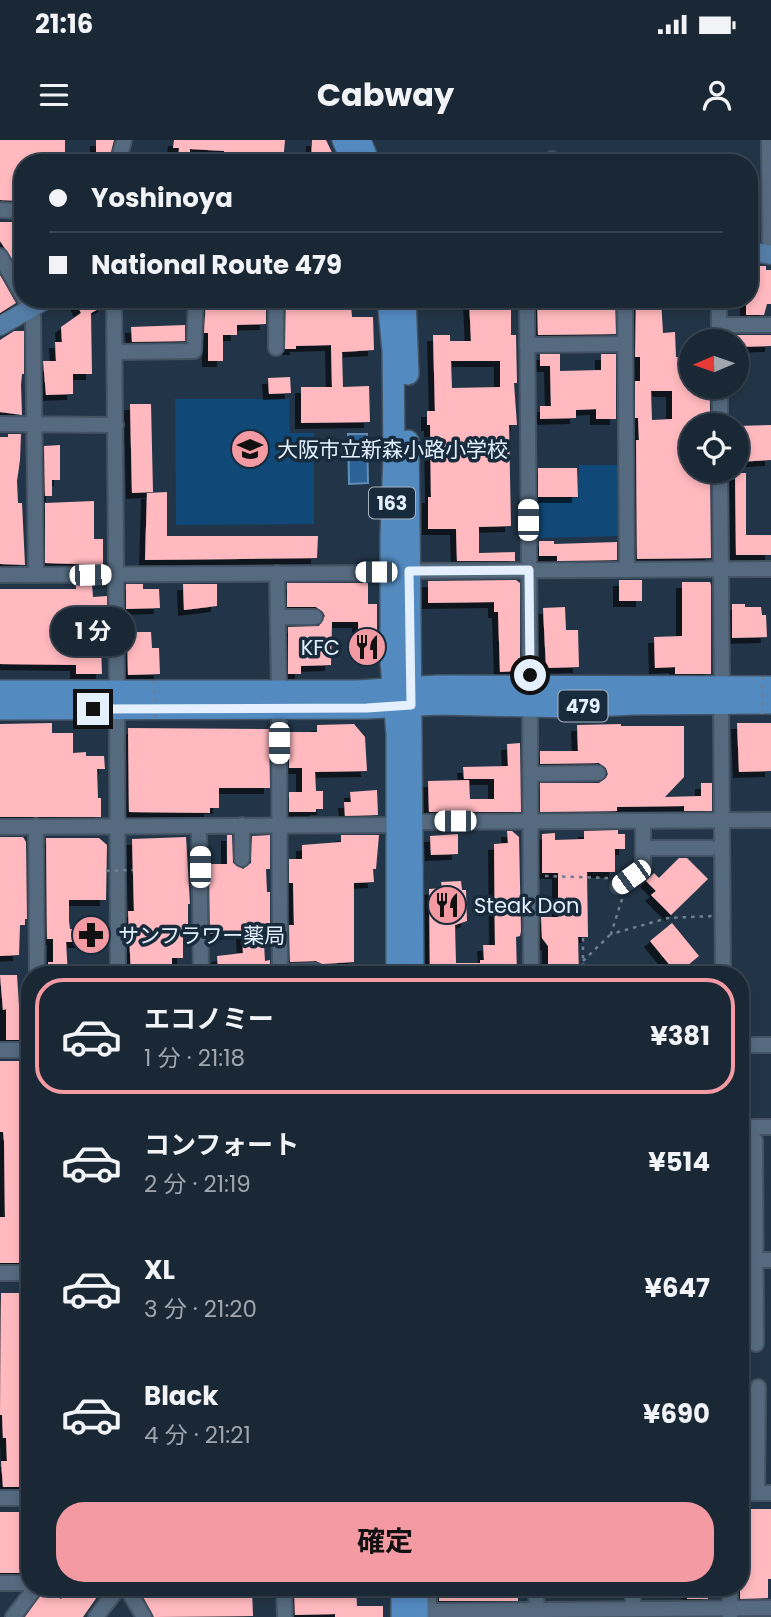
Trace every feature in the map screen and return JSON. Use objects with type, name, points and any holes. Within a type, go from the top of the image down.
[{"type":"highway","name":"163","points":[[389,308],[393,351],[405,823],[412,966]]},
{"type":"highway","name":"163","points":[[400,572],[408,344],[406,308]]},
{"type":"highway","name":"479","points":[[0,691],[117,699],[279,700],[403,697],[438,686],[530,697],[722,695],[767,682]]},
{"type":"highway","name":"479","points":[[722,695],[767,708]]},
{"type":"highway","name":"479","points":[[0,709],[117,699]]},
{"type":"highway","name":"163","points":[[397,966],[395,923],[405,823]]},
{"type":"highway","points":[[401,1596],[402,1617]]},
{"type":"highway","points":[[420,1596],[425,1613]]},
{"type":"main road","points":[[0,326],[19,308]]},
{"type":"street","points":[[769,140],[771,255]]},
{"type":"street","points":[[0,256],[14,280]]},
{"type":"street","points":[[29,308],[33,317],[36,575]]},
{"type":"street","points":[[114,308],[118,966]]},
{"type":"street","points":[[115,352],[194,351],[196,308]]},
{"type":"street","points":[[276,308],[276,348]]},
{"type":"street","points":[[527,308],[531,966]]},
{"type":"street","points":[[625,308],[627,570]]},
{"type":"street","points":[[719,308],[719,329]]},
{"type":"street","points":[[719,325],[771,325]]},
{"type":"street","points":[[527,345],[625,344]]},
{"type":"street","points":[[0,424],[116,425]]},
{"type":"street","points":[[720,483],[723,966]]},
{"type":"street","points":[[0,575],[771,569]]},
{"type":"street","points":[[277,573],[280,966]]},
{"type":"street","points":[[278,617],[315,617]]},
{"type":"street","points":[[530,774],[598,773]]},
{"type":"street","points":[[0,827],[771,820]]},
{"type":"street","points":[[618,886],[643,868],[643,821]]},
{"type":"street","points":[[242,825],[242,859]]},
{"type":"street","points":[[199,826],[201,966]]},
{"type":"street","points":[[36,827],[37,966]]},
{"type":"street","points":[[643,848],[711,848]]},
{"type":"street","points":[[749,1045],[771,1045]]},
{"type":"street","points":[[0,1050],[21,1050]]},
{"type":"street","points":[[749,1127],[771,1127]]},
{"type":"street","points":[[755,1140],[756,1344]]},
{"type":"street","points":[[756,1260],[771,1260]]},
{"type":"street","points":[[0,1273],[21,1273]]},
{"type":"street","points":[[758,1387],[764,1493]]},
{"type":"street","points":[[0,1498],[21,1498]]},
{"type":"street","points":[[0,1583],[21,1583]]},
{"type":"street","points":[[13,1617],[29,1596]]},
{"type":"street","points":[[96,1617],[112,1596]]},
{"type":"street","points":[[131,1596],[144,1617]]},
{"type":"street","points":[[284,1596],[285,1617]]},
{"type":"street","points":[[633,1596],[633,1609]]},
{"type":"street","points":[[425,1613],[537,1613],[633,1609],[730,1613],[771,1608]]},
{"type":"path","points":[[154,681],[155,718]]},
{"type":"path","points":[[767,682],[767,708]]},
{"type":"path","points":[[106,871],[133,870]]},
{"type":"path","points":[[531,877],[604,876],[618,886],[622,897],[611,934]]},
{"type":"path","points":[[583,961],[611,934],[668,918],[723,916]]},
{"type":"path","points":[[583,938],[583,966]]},
{"type":"shaded area","points":[[175,399],[289,399],[290,433],[314,433],[314,524],[176,525]]},
{"type":"shaded area","points":[[348,434],[367,434],[368,483],[349,484]]},
{"type":"shaded area","points":[[579,465],[620,465],[622,536],[536,538],[536,499],[578,498]]},
{"type":"building","points":[[0,140],[65,140],[65,154],[14,154],[14,201],[0,200]]},
{"type":"building","points":[[96,140],[114,140],[110,154],[96,154]]},
{"type":"building","points":[[174,140],[285,140],[284,154],[224,154],[224,151],[190,149],[190,154],[179,154],[179,148],[173,148]]},
{"type":"building","points":[[312,140],[326,140],[333,154],[311,154]]},
{"type":"building","points":[[758,204],[760,204],[758,241]]},
{"type":"building","points":[[0,222],[14,222],[14,262],[0,241]]},
{"type":"building","points":[[758,266],[766,266],[766,270],[771,270],[771,304],[767,304],[764,315],[746,315],[746,308],[758,308]]},
{"type":"building","points":[[0,275],[14,304],[0,313]]},
{"type":"building","points":[[78,308],[100,308],[91,313],[92,374],[73,374],[73,394],[46,395],[43,361],[56,361],[55,342],[62,342],[61,327],[81,313]]},
{"type":"building","points":[[205,308],[266,308],[266,324],[237,325],[237,335],[223,335],[223,361],[208,361],[208,333],[204,333]]},
{"type":"building","points":[[286,308],[351,308],[352,317],[373,317],[374,350],[342,352],[343,387],[369,386],[370,422],[301,423],[301,387],[332,387],[331,345],[285,349]]},
{"type":"building","points":[[469,308],[517,308],[511,310],[511,335],[516,335],[517,383],[514,383],[517,425],[509,425],[511,526],[479,527],[479,553],[515,552],[515,561],[457,561],[456,529],[428,529],[428,497],[431,497],[430,425],[427,425],[427,411],[435,411],[433,335],[450,335],[450,341],[471,341]],"holes":[[[451,361],[500,361],[500,387],[452,388]]]},
{"type":"building","points":[[537,308],[615,308],[616,334],[538,335]]},
{"type":"building","points":[[636,308],[662,308],[663,333],[675,332],[676,357],[679,357],[679,399],[710,399],[710,413],[679,413],[679,483],[710,483],[711,558],[637,559],[636,440],[639,440],[638,418],[635,418],[635,381],[640,381],[640,357],[635,357]],"holes":[[[651,391],[672,391],[672,419],[652,420]]]},
{"type":"building","points":[[185,325],[185,341],[132,342],[131,327]]},
{"type":"building","points":[[14,331],[24,331],[22,415],[0,412],[0,340]]},
{"type":"building","points":[[749,335],[771,335],[771,346],[749,347]]},
{"type":"building","points":[[540,354],[560,354],[560,371],[601,370],[601,354],[616,354],[616,419],[596,419],[596,409],[576,410],[576,418],[540,419],[540,406],[551,406],[550,366],[540,366]]},
{"type":"building","points":[[290,377],[291,393],[269,394],[268,378]]},
{"type":"building","points":[[130,404],[151,404],[153,492],[132,493]]},
{"type":"building","points":[[771,425],[771,460],[749,461],[749,426]]},
{"type":"building","points":[[8,434],[21,434],[17,481],[18,503],[22,503],[25,565],[0,564],[0,437],[8,437]]},
{"type":"building","points":[[60,445],[60,480],[52,480],[52,496],[45,496],[44,446]]},
{"type":"building","points":[[538,468],[577,468],[578,497],[538,497]]},
{"type":"building","points":[[735,483],[746,483],[746,535],[771,535],[771,555],[736,555]]},
{"type":"building","points":[[167,492],[167,536],[318,536],[317,558],[145,560],[147,493]]},
{"type":"building","points":[[94,501],[94,539],[103,539],[103,565],[45,563],[45,503]]},
{"type":"building","points":[[539,541],[554,541],[554,544],[617,542],[617,560],[557,561],[557,556],[539,556]]},
{"type":"building","points":[[516,580],[520,583],[520,665],[517,671],[500,672],[498,612],[494,612],[494,602],[428,603],[428,581]]},
{"type":"building","points":[[619,580],[642,580],[642,601],[619,601]]},
{"type":"building","points":[[682,582],[710,582],[711,585],[711,674],[675,674],[675,667],[655,668],[654,637],[682,636]]},
{"type":"building","points":[[287,583],[368,583],[368,604],[377,604],[377,655],[359,655],[358,622],[332,622],[331,665],[301,666],[301,674],[288,674],[288,627],[319,626],[325,616],[316,607],[287,607]]},
{"type":"building","points":[[76,584],[92,584],[93,597],[107,596],[107,623],[68,624],[68,646],[101,646],[102,674],[76,674],[76,665],[0,664],[0,589],[76,589]]},
{"type":"building","points":[[126,584],[143,584],[143,589],[159,589],[160,608],[126,609]]},
{"type":"building","points":[[183,584],[217,584],[217,606],[184,610]]},
{"type":"building","points":[[732,604],[761,607],[762,615],[766,615],[767,637],[732,638]]},
{"type":"building","points":[[565,607],[566,630],[578,630],[579,667],[546,668],[543,608]]},
{"type":"building","points":[[127,632],[151,632],[152,648],[159,648],[160,674],[128,675]]},
{"type":"building","points":[[52,723],[52,733],[73,733],[73,753],[86,752],[86,756],[104,756],[105,769],[97,769],[101,817],[0,817],[0,724]]},
{"type":"building","points":[[737,723],[771,723],[771,771],[739,772]]},
{"type":"building","points":[[354,724],[365,737],[367,771],[315,772],[316,791],[323,791],[323,809],[316,809],[316,812],[289,812],[289,792],[302,792],[302,768],[289,768],[289,732],[317,732],[317,725]]},
{"type":"building","points":[[577,725],[684,726],[684,777],[665,797],[701,796],[701,783],[712,783],[712,811],[684,811],[684,806],[617,807],[617,811],[540,812],[540,783],[599,783],[608,774],[606,768],[599,763],[540,764],[540,751],[578,751]]},
{"type":"building","points":[[128,728],[269,729],[270,788],[219,788],[219,808],[210,808],[210,813],[129,812]]},
{"type":"building","points":[[520,743],[521,812],[429,812],[428,781],[469,780],[470,799],[494,799],[494,779],[464,779],[463,767],[508,766],[507,744]]},
{"type":"building","points":[[377,790],[378,815],[345,816],[344,802],[351,802],[350,792]]},
{"type":"building","points":[[618,830],[618,834],[625,834],[625,849],[615,849],[615,872],[587,872],[588,937],[578,937],[579,966],[548,966],[548,946],[542,938],[541,917],[558,917],[558,873],[542,873],[542,834],[555,833],[555,840],[584,839],[584,831]]},
{"type":"building","points":[[507,831],[512,831],[519,837],[521,931],[520,936],[516,937],[517,966],[430,966],[429,889],[442,888],[441,882],[461,881],[462,890],[466,890],[467,921],[455,925],[456,963],[480,963],[480,960],[484,960],[483,945],[495,945],[494,844],[508,843]]},
{"type":"building","points":[[458,834],[458,854],[431,855],[430,836]]},
{"type":"building","points":[[227,835],[232,835],[233,863],[243,869],[251,863],[252,836],[270,835],[270,869],[266,869],[267,892],[270,892],[270,927],[263,927],[265,961],[270,960],[270,966],[218,966],[217,956],[243,953],[242,933],[210,934],[209,864],[227,864]]},
{"type":"building","points":[[341,835],[379,835],[376,869],[373,869],[374,882],[354,883],[354,962],[290,962],[289,925],[294,925],[293,883],[289,883],[289,859],[302,859],[302,845],[341,842]]},
{"type":"building","points":[[0,837],[23,837],[26,842],[27,919],[25,925],[20,925],[19,955],[0,956]]},
{"type":"building","points":[[186,837],[190,904],[188,930],[183,930],[183,958],[172,958],[172,966],[131,966],[128,911],[134,911],[132,839]]},
{"type":"building","points":[[46,838],[99,838],[107,845],[106,900],[69,900],[69,921],[70,929],[108,929],[108,942],[66,942],[67,966],[48,966],[48,962],[53,962],[53,939],[47,939]]},
{"type":"building","points":[[679,858],[687,858],[708,879],[671,915],[651,895],[656,891],[646,881],[654,873],[659,878]]},
{"type":"building","points":[[672,923],[699,956],[687,966],[670,966],[650,941]]},
{"type":"building","points":[[0,975],[17,975],[21,1040],[6,1040],[6,1009],[3,1010]]},
{"type":"building","points":[[0,1061],[21,1061],[21,1263],[0,1263],[0,1217],[5,1217],[4,1141],[3,1132],[0,1132]]},
{"type":"building","points":[[1,1293],[21,1293],[21,1487],[3,1487],[1,1461],[7,1461],[6,1438],[3,1438],[0,1415]]},
{"type":"building","points":[[749,1509],[771,1509],[771,1579],[768,1579],[768,1598],[740,1599],[740,1596],[749,1596]]},
{"type":"building","points":[[0,1512],[21,1512],[21,1573],[0,1573]]},
{"type":"building","points":[[40,1596],[56,1596],[61,1599],[63,1596],[97,1597],[83,1617],[25,1617]]},
{"type":"building","points":[[143,1596],[252,1596],[253,1616],[154,1617]]},
{"type":"building","points":[[294,1596],[356,1596],[357,1606],[383,1606],[383,1617],[295,1615]]},
{"type":"building","points":[[439,1596],[522,1596],[518,1597],[518,1601],[439,1601]]},
{"type":"building","points":[[687,1596],[708,1596],[708,1599],[687,1599]]},
{"type":"place","name":"大阪市立新森小路小学校","points":[[250,449]]},
{"type":"place","name":"KFC","points":[[367,647]]},
{"type":"place","name":"Steak Don","points":[[447,905]]},
{"type":"place","name":"サンフラワー薬局","points":[[91,935]]},
{"type":"route","points":[[93,709],[367,708],[411,705],[409,571],[529,570],[530,675]]}]
